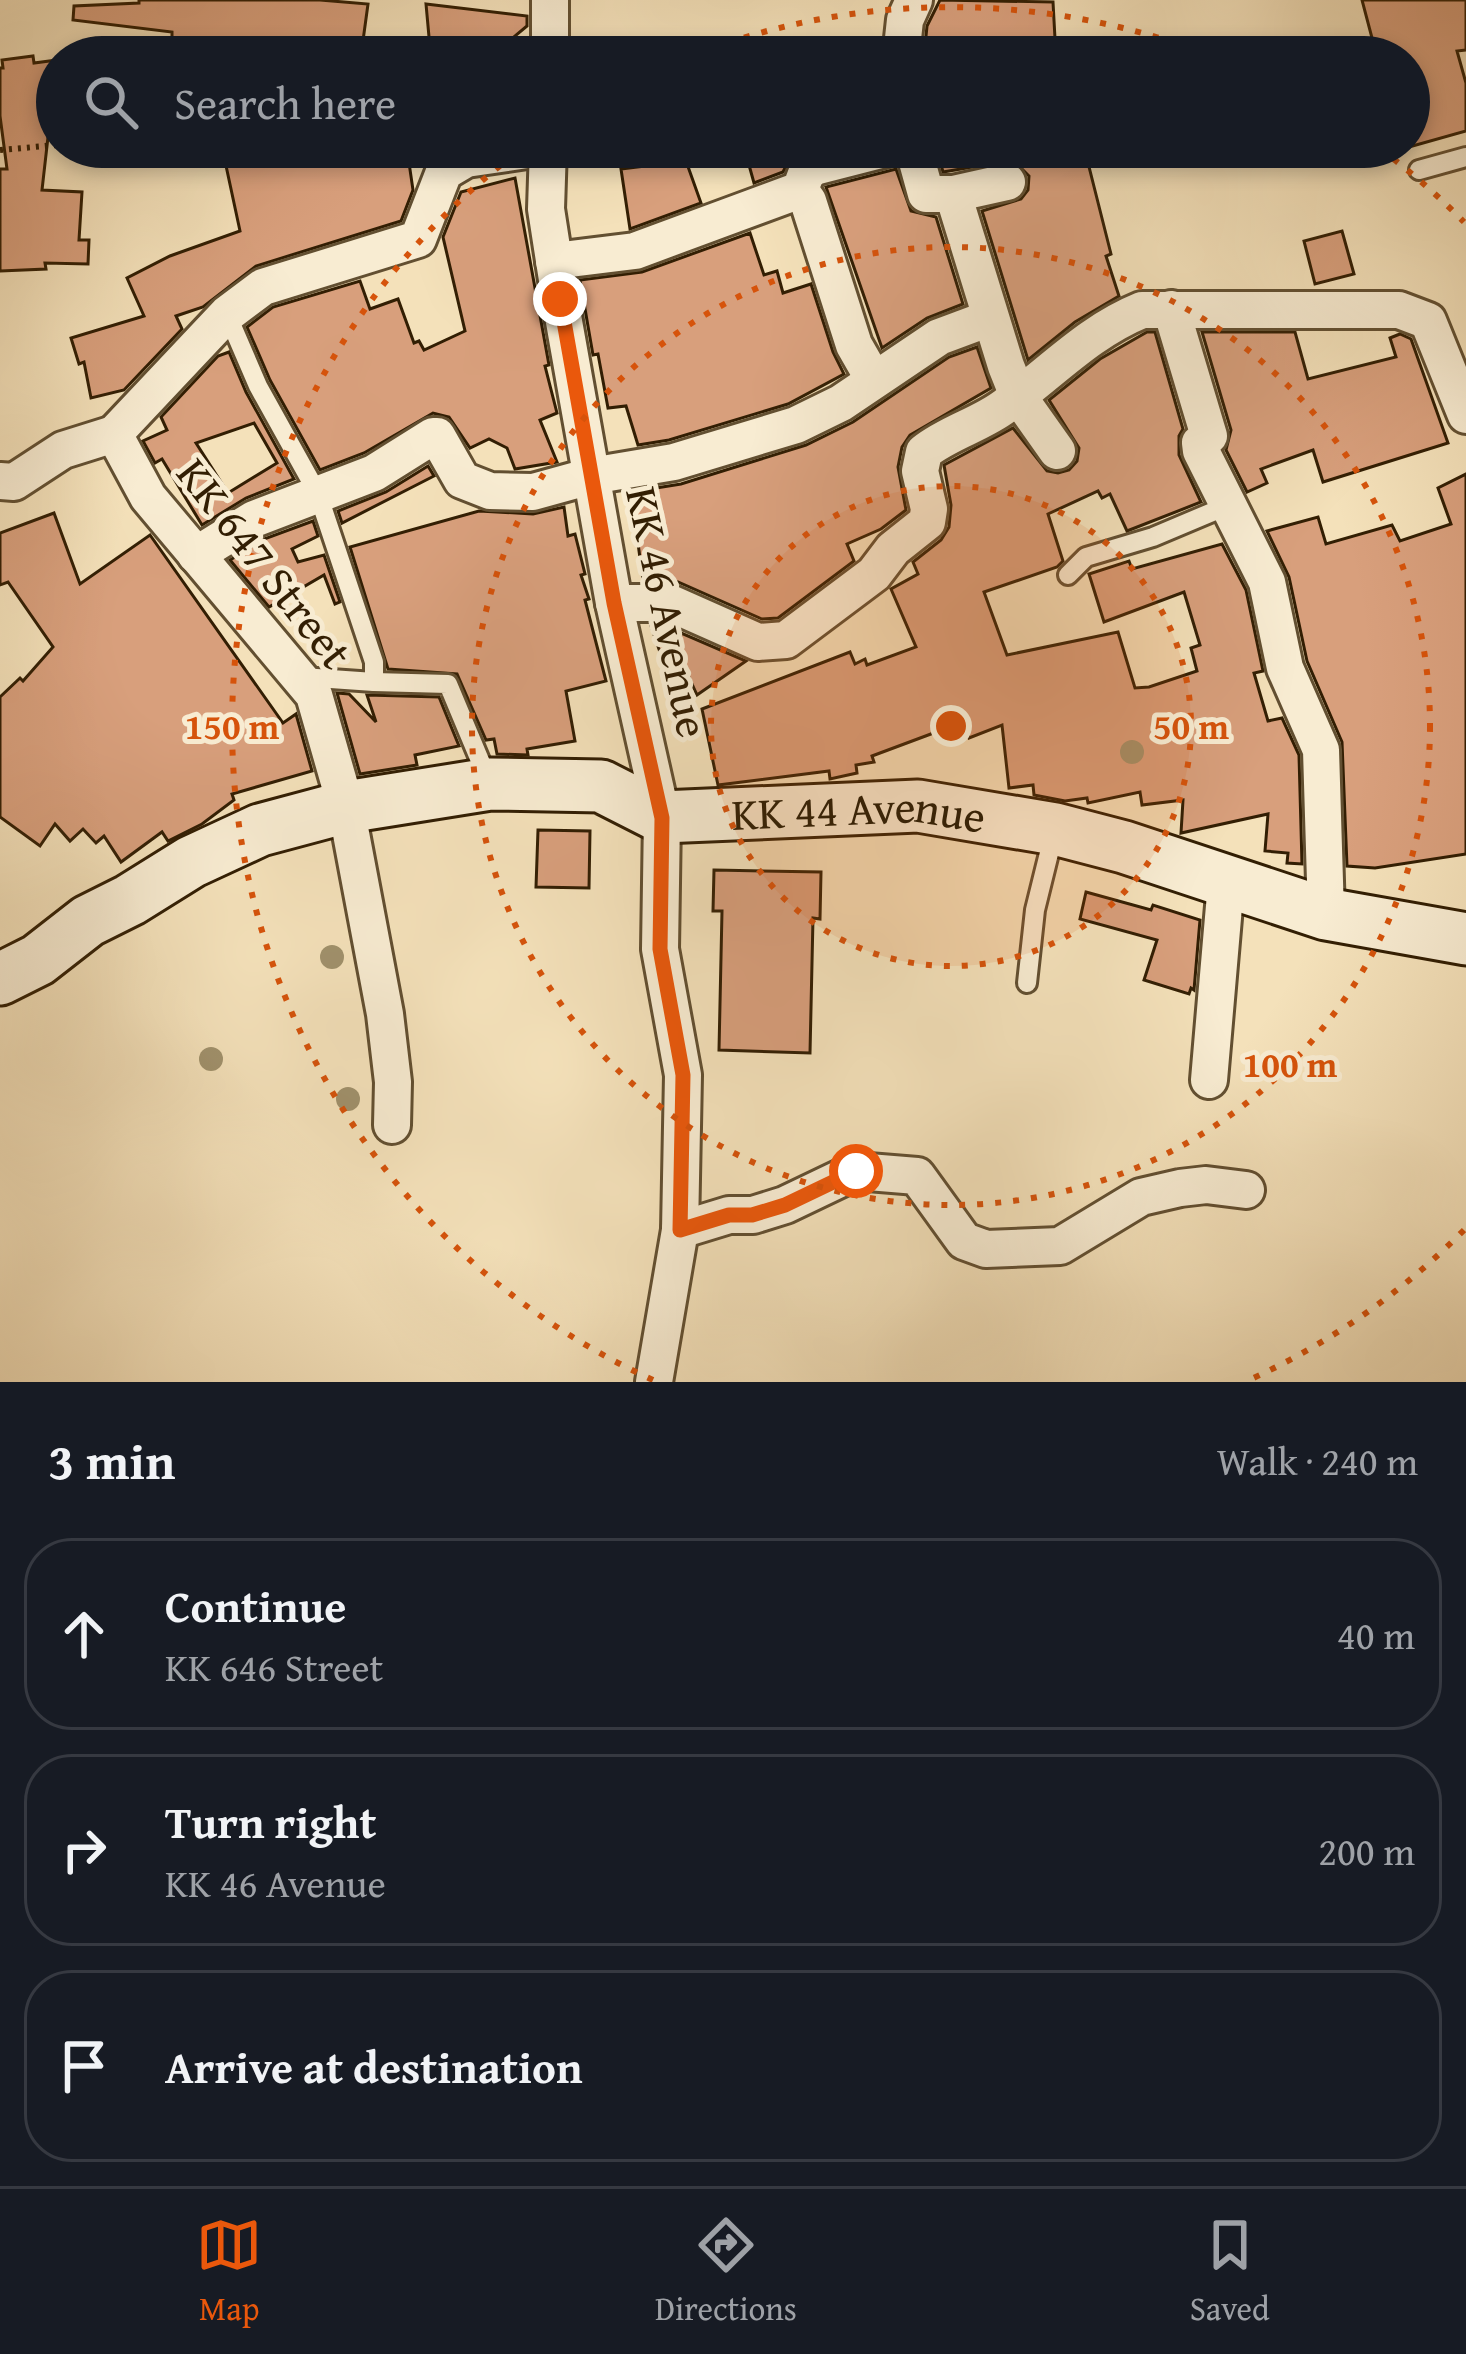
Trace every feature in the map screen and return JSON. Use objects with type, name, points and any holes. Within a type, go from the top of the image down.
[{"type":"main road","points":[[0,980],[38,960],[88,921],[130,901],[190,862],[260,830],[346,808],[490,784],[601,786],[662,818]]},
{"type":"main road","name":"KK 44 Avenue","points":[[662,818],[918,806],[1055,829],[1326,914],[1466,939]]},
{"type":"street","points":[[550,0],[550,36]]},
{"type":"street","points":[[903,36],[914,0]]},
{"type":"street","points":[[0,481],[24,478],[63,450],[114,434],[227,314],[263,287],[418,239],[444,172],[451,168]]},
{"type":"street","name":"KK 46 Avenue","points":[[547,168],[546,209],[591,476],[662,818],[660,949],[683,1075],[680,1230],[654,1382]]},
{"type":"street","points":[[554,261],[635,251],[800,190],[813,168]]},
{"type":"street","points":[[919,168],[926,194],[953,194],[1007,182]]},
{"type":"street","points":[[800,190],[808,201],[854,346],[874,380]]},
{"type":"street","points":[[953,194],[1018,396],[1057,451]]},
{"type":"street","points":[[614,603],[670,604],[758,642],[786,640],[874,574],[893,549],[926,521],[929,509],[920,471],[924,452],[938,440],[1002,409],[1106,325],[1142,310],[1400,310],[1417,314],[1428,321],[1466,415]]},
{"type":"street","points":[[1171,310],[1208,436],[1201,451],[1267,582],[1285,668],[1321,750],[1326,914]]},
{"type":"street","points":[[196,555],[254,519],[374,473],[433,436],[462,480],[490,491],[533,493],[591,476],[674,462],[796,425],[939,338],[990,318]]},
{"type":"street","name":"KK 647 Street","points":[[114,434],[148,497],[314,695],[331,741],[386,1014],[392,1125]]},
{"type":"street","points":[[1209,1080],[1226,883]]},
{"type":"street","points":[[680,1230],[785,1205],[856,1171],[916,1176],[964,1240],[986,1250],[1060,1246],[1142,1197],[1180,1188],[1206,1185],[1246,1190]]},
{"type":"lane","points":[[1430,167],[1466,157]]},
{"type":"lane","points":[[1419,170],[1426,168]]},
{"type":"lane","points":[[227,314],[258,386],[318,494],[368,643],[374,682]]},
{"type":"lane","points":[[1068,575],[1086,557],[1228,505]]},
{"type":"lane","points":[[302,677],[448,684],[490,784]]},
{"type":"lane","points":[[1027,983],[1035,910],[1055,829]]},
{"type":"path","points":[[0,150],[36,147]]},
{"type":"building","points":[[320,0],[368,4],[364,36],[172,36],[172,32],[73,20],[74,6]]},
{"type":"building","points":[[940,0],[1053,2],[1055,36],[926,36]]},
{"type":"building","points":[[1362,0],[1466,0],[1466,50],[1457,51],[1466,83],[1466,131],[1430,141],[1430,36],[1371,36]]},
{"type":"building","points":[[426,4],[527,16],[527,26],[515,36],[429,36]]},
{"type":"building","points":[[33,56],[36,63],[36,168],[44,168],[42,190],[82,192],[79,240],[89,240],[88,264],[45,263],[46,269],[0,271],[0,169],[7,169],[0,116],[2,60]]},
{"type":"building","points":[[226,168],[410,168],[413,190],[401,221],[256,266],[203,307],[176,316],[182,329],[124,390],[91,398],[84,362],[79,364],[71,338],[144,316],[127,278],[170,256],[240,231]]},
{"type":"building","points":[[688,168],[701,203],[630,229],[621,169]]},
{"type":"building","points":[[750,168],[785,168],[783,172],[754,183]]},
{"type":"building","points":[[1021,168],[1089,168],[1111,254],[1106,256],[1119,296],[1075,322],[1028,360],[982,211],[1021,199],[1028,190],[1029,176]]},
{"type":"building","points":[[896,169],[911,211],[936,217],[963,304],[927,318],[882,348],[826,187]]},
{"type":"building","points":[[515,178],[557,413],[540,420],[557,462],[515,469],[507,448],[489,439],[470,448],[449,417],[433,413],[364,453],[320,470],[270,380],[247,327],[273,307],[360,281],[370,309],[398,299],[414,343],[419,341],[424,350],[465,331],[443,237],[461,192]]},
{"type":"building","points":[[1342,231],[1354,274],[1315,284],[1304,241]]},
{"type":"building","points":[[750,233],[764,275],[777,271],[783,293],[811,284],[844,374],[788,404],[638,445],[626,406],[608,408],[580,280],[642,272]]},
{"type":"building","points":[[1155,332],[1183,429],[1179,455],[1201,502],[1127,531],[1110,494],[1102,498],[1098,491],[1048,514],[1063,561],[1057,567],[984,592],[1007,655],[1118,632],[1135,688],[1149,687],[1197,671],[1191,648],[1200,645],[1184,592],[1104,622],[1089,574],[1129,561],[1132,569],[1222,544],[1246,590],[1263,671],[1254,673],[1268,721],[1282,718],[1299,755],[1302,864],[1287,863],[1288,853],[1265,851],[1268,814],[1181,833],[1183,800],[1142,805],[1140,792],[1088,803],[1087,798],[1065,801],[1034,795],[1033,785],[1009,788],[1002,725],[969,738],[963,722],[872,756],[874,762],[856,765],[857,773],[830,779],[829,771],[718,785],[702,709],[850,652],[855,664],[865,659],[867,665],[916,647],[891,589],[918,574],[913,562],[941,540],[949,527],[951,505],[944,465],[1013,428],[1047,471],[1069,470],[1079,448],[1049,400],[1100,359]]},
{"type":"building","points":[[1202,332],[1295,332],[1308,379],[1396,357],[1390,338],[1400,334],[1411,339],[1448,443],[1323,482],[1313,450],[1261,469],[1267,483],[1247,492],[1226,450],[1231,430]]},
{"type":"building","points":[[977,347],[991,388],[910,435],[898,467],[906,510],[881,529],[847,544],[854,561],[778,618],[762,619],[678,582],[643,580],[631,492],[681,484],[806,445],[853,422],[949,357]]},
{"type":"building","points":[[229,352],[294,479],[246,498],[202,525],[162,459],[155,463],[143,441],[167,430],[161,417],[218,356]],"holes":[[[254,423],[277,463],[228,493],[196,443]]]},
{"type":"building","points":[[428,466],[434,476],[342,523],[338,511],[386,492]]},
{"type":"building","points":[[1466,474],[1466,854],[1375,868],[1347,866],[1342,742],[1307,661],[1289,577],[1267,531],[1318,517],[1326,544],[1392,525],[1400,541],[1451,524],[1438,488]]},
{"type":"building","points":[[564,507],[568,536],[575,534],[585,574],[581,575],[589,599],[585,600],[606,681],[566,691],[575,741],[527,749],[528,755],[497,754],[494,739],[486,740],[457,674],[388,669],[350,547],[479,511],[533,514]]},
{"type":"building","points":[[54,513],[80,584],[150,535],[283,723],[296,714],[312,771],[232,794],[234,800],[202,824],[168,841],[162,832],[121,862],[104,836],[96,843],[83,829],[70,841],[55,824],[40,846],[0,817],[0,697],[20,678],[23,681],[53,647],[8,582],[0,585],[0,533]]},
{"type":"building","points":[[313,521],[318,536],[292,549],[298,562],[324,555],[340,602],[335,604],[324,575],[269,607],[230,560],[264,539]]},
{"type":"building","points":[[651,626],[665,626],[746,661],[697,695],[688,675],[670,681]]},
{"type":"building","points":[[337,693],[349,694],[376,722],[367,695],[439,697],[459,746],[415,755],[417,765],[360,774]]},
{"type":"building","points":[[538,830],[590,831],[589,888],[536,887]]},
{"type":"building","points":[[714,870],[821,872],[820,919],[813,918],[810,1053],[719,1050],[722,911],[713,911]]},
{"type":"building","points":[[1086,892],[1200,920],[1194,990],[1189,994],[1144,980],[1157,940],[1080,919]]},
{"type":"route","points":[[560,299],[614,603],[662,818],[660,949],[683,1075],[680,1230],[785,1205],[856,1171]]}]
